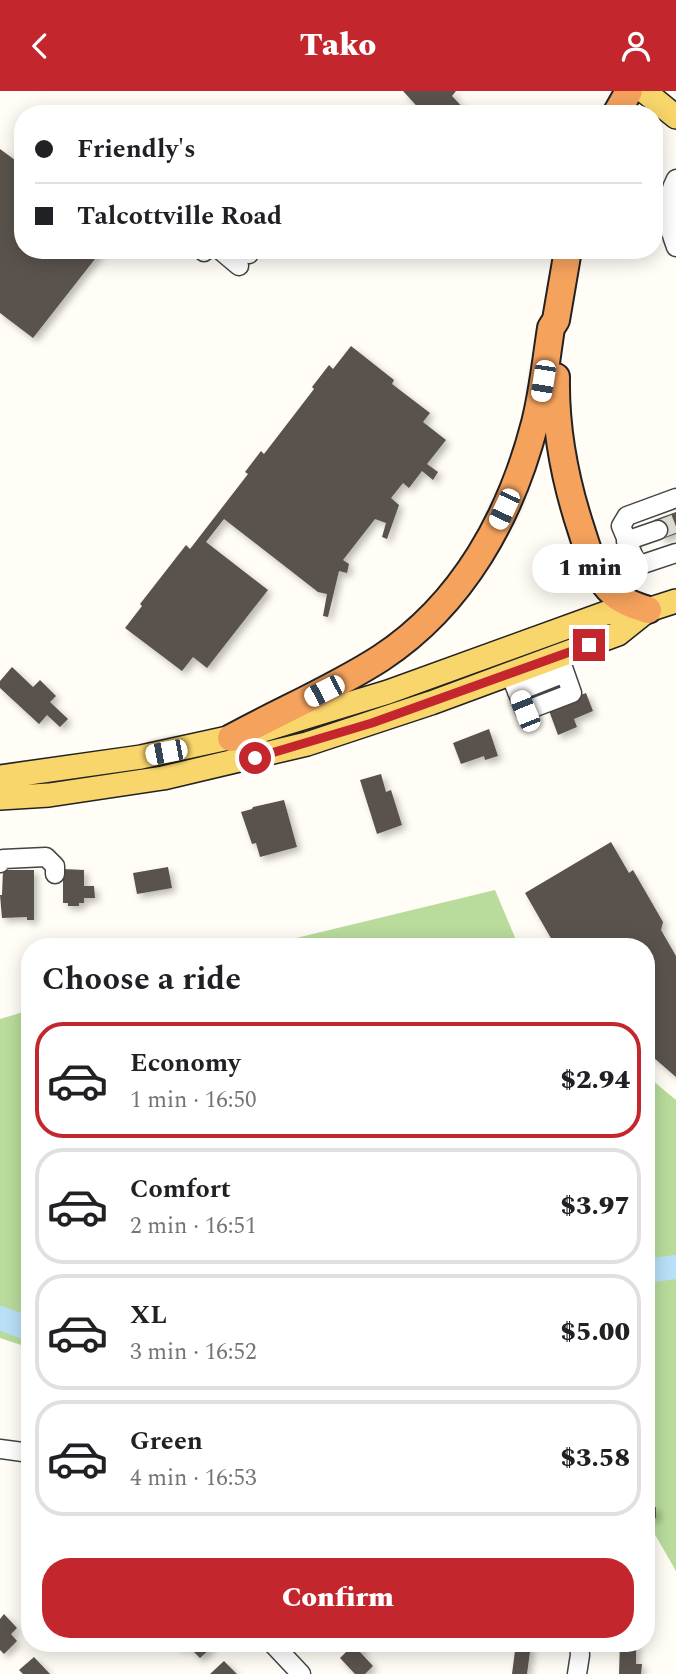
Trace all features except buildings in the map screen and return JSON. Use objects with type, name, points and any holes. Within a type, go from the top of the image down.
[{"type":"highway","points":[[231,738],[324,691],[381,658],[424,624],[463,581],[493,534],[520,469],[535,421],[566,259]]},
{"type":"highway","points":[[556,320],[559,329],[555,398],[557,430],[565,477],[578,519],[595,567],[606,585],[622,600],[648,610]]},
{"type":"main road","points":[[644,91],[661,105]]},
{"type":"main road","points":[[0,777],[141,757],[231,738],[342,707],[606,613],[648,610],[676,601]]},
{"type":"main road","points":[[0,798],[74,792],[163,778],[274,754],[514,683],[562,664],[589,645],[618,634],[648,610]]},
{"type":"main road","points":[[588,619],[591,635],[589,645]]},
{"type":"main road","points":[[333,736],[335,722],[342,707]]},
{"type":"street","points":[[676,179],[671,189],[667,211],[676,247]]},
{"type":"street","points":[[676,498],[627,516],[621,526],[636,562],[640,565],[676,553]]},
{"type":"street","points":[[626,541],[658,530]]},
{"type":"street","points":[[514,683],[525,711],[560,698],[572,693],[562,664]]},
{"type":"street","points":[[0,863],[3,859],[46,857],[55,866],[55,874]]},
{"type":"street","points":[[0,1449],[21,1452]]},
{"type":"street","points":[[280,1652],[301,1674]]},
{"type":"street","points":[[577,1674],[580,1652]]},
{"type":"green space","points":[[495,890],[515,938],[296,938]]},
{"type":"green space","points":[[21,1013],[21,1345],[0,1338],[0,1019]]},
{"type":"green space","points":[[655,1082],[676,1100],[676,1571],[655,1535]]},
{"type":"waterway","points":[[655,1270],[676,1267]]},
{"type":"waterway","points":[[0,1318],[21,1326]]},
{"type":"tunnel","points":[[658,530],[676,523]]},
{"type":"route","points":[[255,758],[372,723],[589,645]]}]
